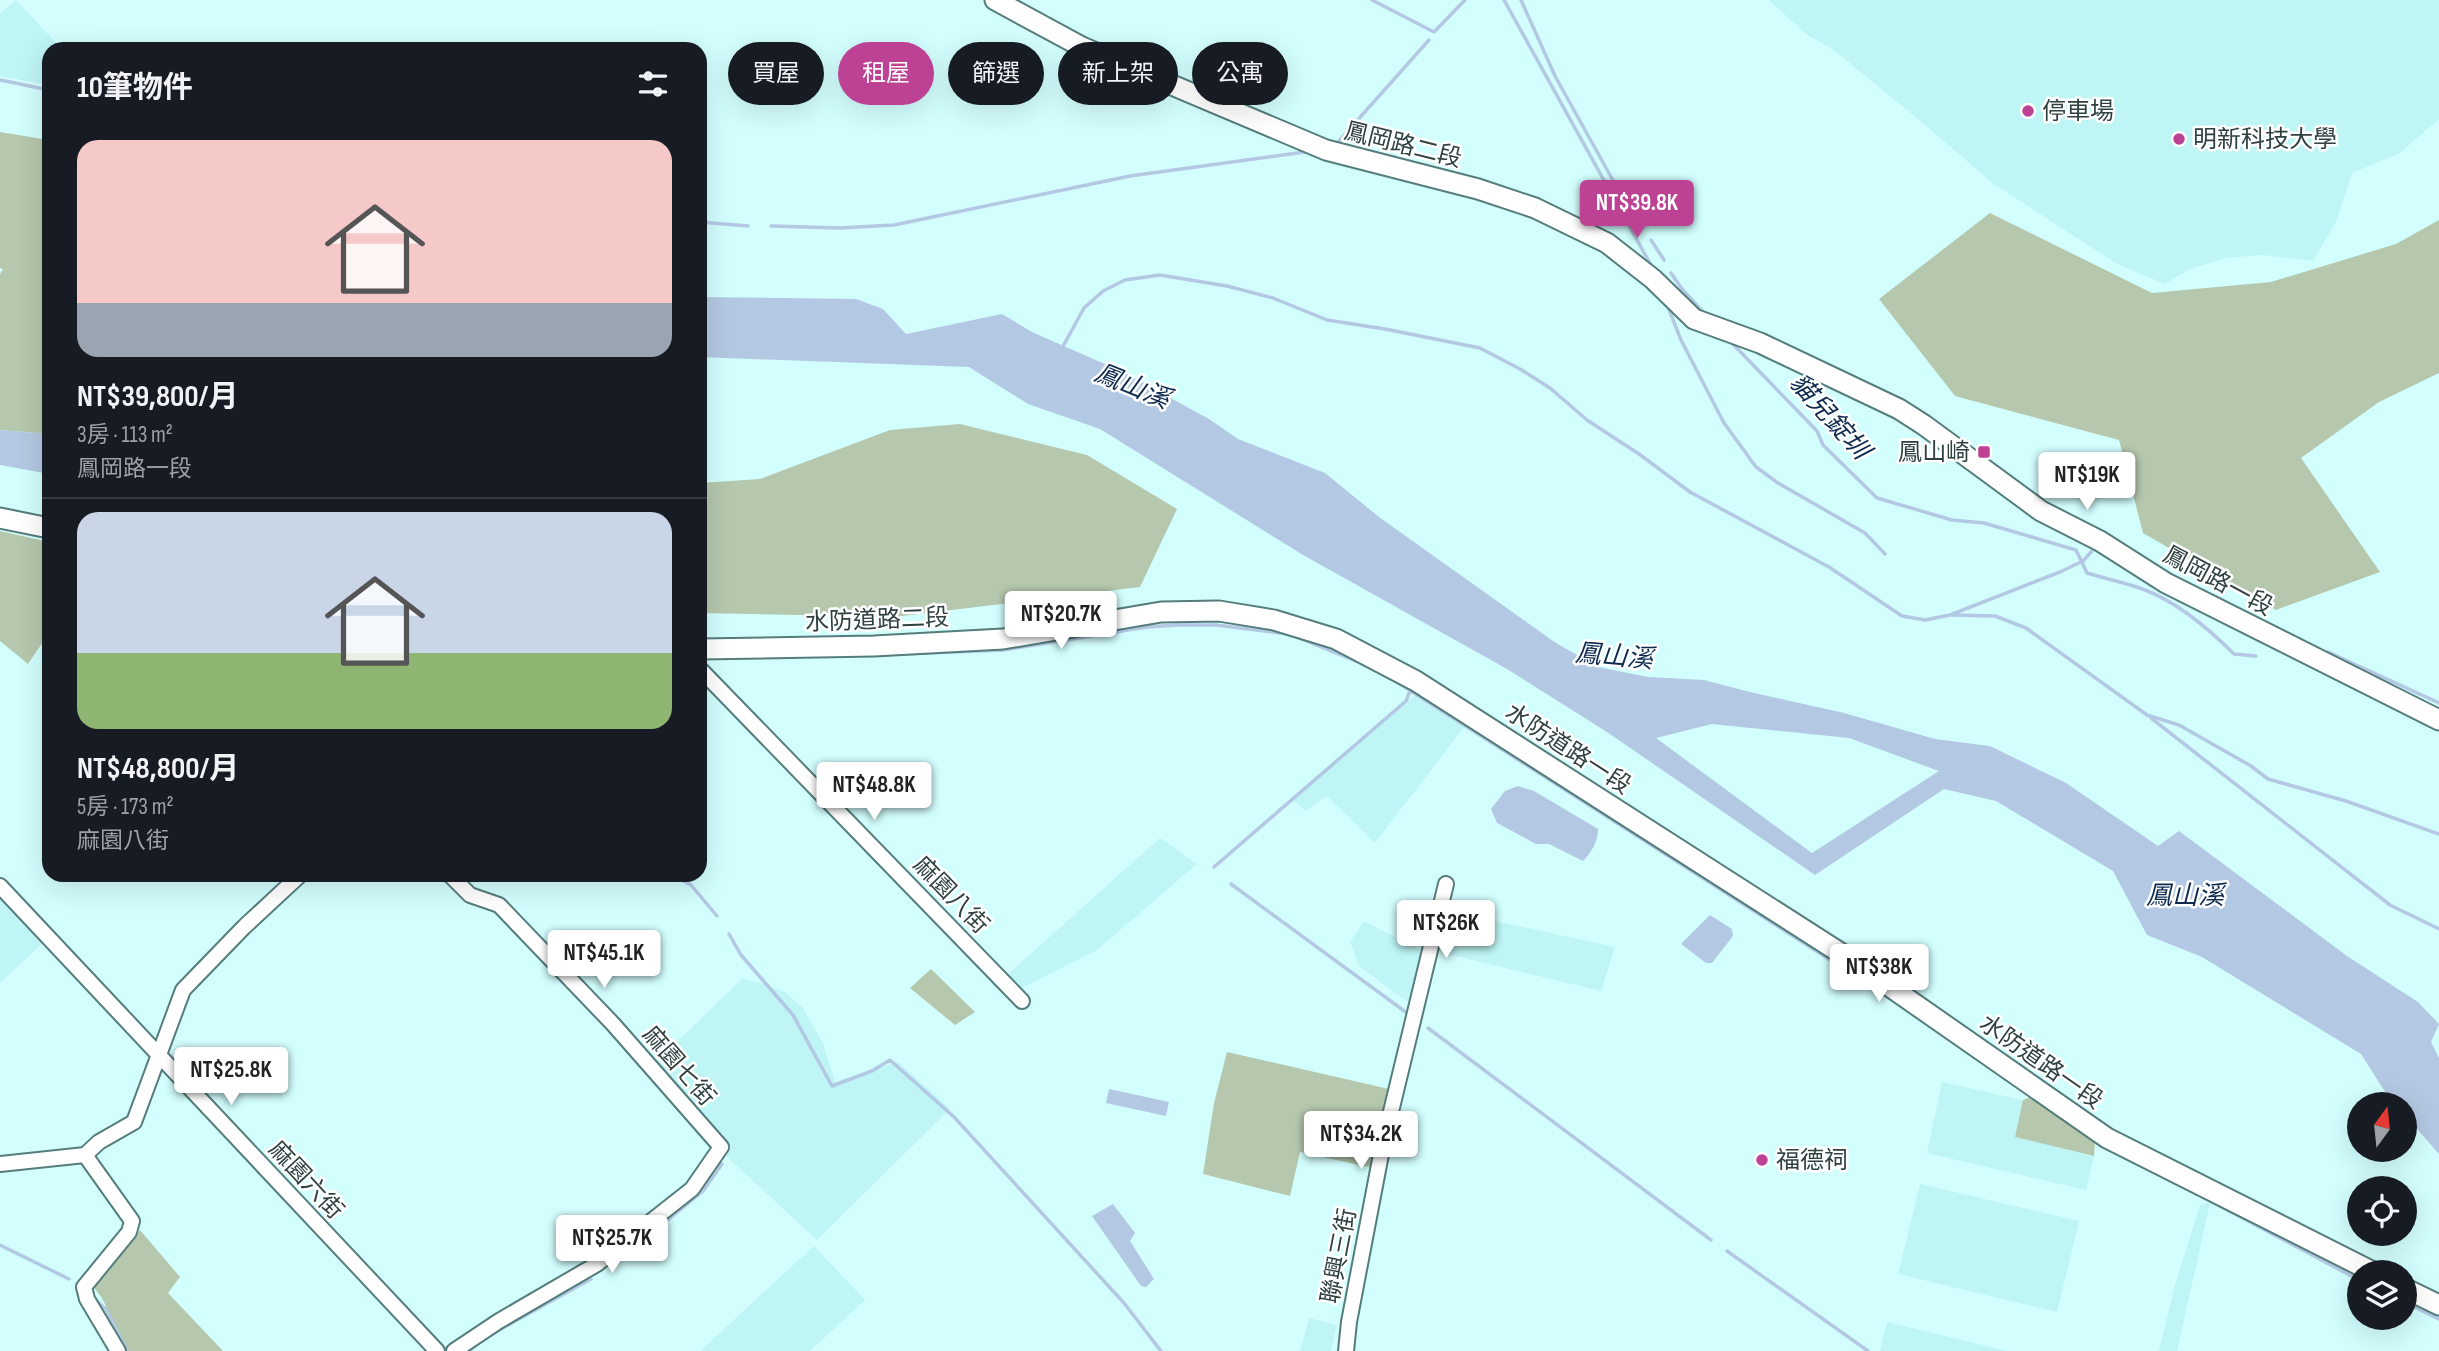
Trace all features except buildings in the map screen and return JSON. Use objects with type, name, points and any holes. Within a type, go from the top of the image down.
[{"type":"street","name":"鳳岡路二段","points":[[995,0],[1082,47],[1326,150],[1478,189],[1535,208]]},
{"type":"street","name":"鳳岡路一段","points":[[1535,208],[1607,243],[1653,279],[1694,318],[1760,343],[1899,409],[2042,510],[2100,541],[2166,583],[2439,720]]},
{"type":"street","points":[[0,518],[42,527]]},
{"type":"street","name":"水防道路二段","points":[[707,649],[874,646],[1003,639],[1161,612],[1219,611],[1273,620],[1336,639],[1416,681]]},
{"type":"street","name":"麻園八街","points":[[707,676],[1022,1002]]},
{"type":"street","name":"水防道路一段","points":[[1416,681],[1856,963],[2107,1138],[2349,1260]]},
{"type":"street","points":[[0,1164],[85,1155],[99,1142],[134,1122],[183,990],[292,882]]},
{"type":"street","name":"麻園七街","points":[[454,1351],[499,1321],[597,1264],[692,1189],[721,1147],[613,1024],[499,905],[470,895],[457,882]]},
{"type":"street","name":"聯興三街","points":[[1346,1351],[1349,1322],[1382,1149],[1446,884]]},
{"type":"street","name":"麻園六街","points":[[0,886],[437,1351]]},
{"type":"street","points":[[85,1155],[132,1221],[129,1232],[84,1287],[87,1299],[118,1351]]},
{"type":"street","points":[[2417,1294],[2439,1305]]},
{"type":"shaded area","points":[[16,0],[55,42],[42,42],[42,84],[0,76],[0,13]]},
{"type":"shaded area","name":"明新科技大學","points":[[1769,0],[2439,0],[2439,119],[2400,153],[2352,173],[2336,222],[2313,261],[2263,255],[2225,258],[2188,270],[2165,284],[2117,264],[1991,182],[1835,51],[1806,34]]},
{"type":"shaded area","points":[[1415,695],[1464,727],[1375,843],[1327,796],[1306,811],[1293,800]]},
{"type":"shaded area","points":[[1160,838],[1197,864],[1097,950],[1018,990],[1007,975]]},
{"type":"shaded area","points":[[0,891],[46,940],[0,983]]},
{"type":"shaded area","points":[[1444,910],[1615,947],[1601,991],[1435,951]]},
{"type":"shaded area","points":[[1364,921],[1422,951],[1408,1002],[1360,967],[1350,942]]},
{"type":"shaded area","points":[[742,979],[785,992],[802,1007],[823,1043],[835,1082],[898,1062],[950,1109],[817,1240],[727,1157],[724,1136],[653,1065]]},
{"type":"shaded area","points":[[1942,1082],[2023,1100],[2015,1137],[2094,1156],[2086,1190],[1927,1153]]},
{"type":"shaded area","points":[[1920,1184],[2079,1221],[2057,1312],[1898,1274]]},
{"type":"shaded area","points":[[2210,1203],[2177,1351],[2159,1351],[2175,1285],[2200,1205]]},
{"type":"shaded area","points":[[814,1246],[865,1300],[810,1351],[700,1351]]},
{"type":"shaded area","points":[[1309,1318],[1337,1325],[1331,1351],[1300,1351]]},
{"type":"shaded area","points":[[1887,1322],[2007,1351],[1880,1351]]},
{"type":"green space","points":[[0,132],[42,139],[42,433],[0,430],[0,274],[3,269],[0,268]]},
{"type":"green space","points":[[1990,213],[2152,293],[2271,282],[2396,244],[2439,220],[2439,373],[2379,402],[2301,458],[2380,572],[2276,610],[2143,533],[2119,440],[1955,396],[1879,299]]},
{"type":"green space","points":[[960,424],[1087,455],[1177,509],[1140,587],[894,617],[707,613],[707,483],[760,479],[890,430]]},
{"type":"green space","points":[[0,531],[42,540],[42,643],[28,664],[0,641]]},
{"type":"green space","points":[[931,969],[975,1012],[955,1025],[910,988]]},
{"type":"green space","points":[[1227,1052],[1389,1089],[1373,1168],[1300,1152],[1290,1196],[1203,1174],[1214,1103]]},
{"type":"green space","points":[[2030,1097],[2095,1142],[2094,1156],[2015,1137],[2023,1100]]},
{"type":"green space","points":[[140,1230],[180,1277],[168,1293],[223,1351],[128,1351],[102,1298],[89,1281],[135,1239]]},
{"type":"water","name":"鳳山溪","points":[[707,297],[856,299],[883,309],[906,334],[1002,314],[1032,332],[1123,372],[1209,419],[1238,439],[1325,473],[1379,517],[1556,643],[1598,667],[1648,677],[1704,680],[1844,713],[1935,739],[1990,746],[2066,783],[2158,846],[2179,831],[2347,956],[2418,1002],[2439,1024],[2431,1042],[2439,1058],[2439,1154],[2417,1129],[2417,1092],[2385,1092],[2361,1054],[2202,957],[2147,935],[2113,871],[1996,801],[1944,789],[1815,875],[1607,732],[1507,669],[1303,555],[1100,429],[1028,404],[969,367],[707,357]],"holes":[[[1712,724],[1849,738],[1939,771],[1812,853],[1656,738]]]},
{"type":"water","points":[[0,430],[42,433],[42,473],[0,465]]},
{"type":"water","points":[[1518,786],[1534,791],[1598,829],[1594,846],[1583,861],[1549,844],[1536,844],[1497,823],[1491,809],[1505,791]]},
{"type":"water","points":[[1710,915],[1732,929],[1733,936],[1712,963],[1706,963],[1681,944]]},
{"type":"water","points":[[1109,1089],[1169,1102],[1166,1116],[1106,1103]]},
{"type":"water","points":[[1113,1204],[1135,1233],[1130,1241],[1154,1279],[1146,1287],[1141,1286],[1092,1216]]},
{"type":"waterway","points":[[1372,0],[1434,32],[1465,0]]},
{"type":"waterway","points":[[1504,0],[1652,267]]},
{"type":"waterway","name":"貓兒錠圳","points":[[1521,0],[1555,76],[1615,184],[1640,223]]},
{"type":"waterway","points":[[1338,142],[1429,40]]},
{"type":"waterway","points":[[0,80],[42,89]]},
{"type":"waterway","points":[[771,226],[840,228],[894,225],[1130,176],[1305,152]]},
{"type":"waterway","points":[[707,223],[748,226]]},
{"type":"waterway","name":"貓兒錠圳","points":[[1651,240],[1664,260]]},
{"type":"waterway","name":"貓兒錠圳","points":[[1671,273],[1705,314]]},
{"type":"waterway","points":[[1061,350],[1084,308],[1103,291],[1125,280],[1160,275],[1227,286],[1273,298],[1327,320],[1480,348],[1550,388],[1587,420],[1690,492],[1829,567],[1902,616],[1925,620],[1950,615],[2060,572],[2083,561],[2092,551]]},
{"type":"waterway","points":[[1666,302],[1681,340],[1724,423],[1756,467],[1778,483],[1865,533],[1885,554]]},
{"type":"waterway","name":"貓兒錠圳","points":[[1730,341],[1817,431],[1823,445],[1877,498],[1952,520],[1984,523],[2076,550],[2087,573],[2158,595],[2193,618],[2234,654],[2256,656]]},
{"type":"waterway","points":[[1951,615],[1995,616],[2026,628],[2147,715],[2179,725],[2251,766],[2268,779],[2346,801],[2439,834]]},
{"type":"waterway","points":[[876,655],[1004,650],[1147,627],[1177,625],[1216,625],[1289,634]]},
{"type":"waterway","points":[[1299,638],[1363,664],[1397,682],[1838,965]]},
{"type":"waterway","points":[[2328,652],[2439,703]]},
{"type":"waterway","points":[[1214,867],[1406,701],[1410,691]]},
{"type":"waterway","points":[[2151,718],[2390,905],[2439,929]]},
{"type":"waterway","points":[[686,882],[717,916]]},
{"type":"waterway","points":[[1231,884],[1407,1013]]},
{"type":"waterway","points":[[729,934],[741,955],[793,1015],[832,1086],[872,1071],[890,1060],[954,1117],[1124,1303],[1161,1351]]},
{"type":"waterway","points":[[1854,975],[1870,984]]},
{"type":"waterway","points":[[1428,1028],[1711,1240]]},
{"type":"waterway","points":[[618,1261],[703,1191],[722,1164]]},
{"type":"waterway","points":[[2203,1197],[2347,1274]]},
{"type":"waterway","points":[[0,1245],[69,1279]]},
{"type":"waterway","points":[[1727,1251],[1868,1351]]},
{"type":"waterway","points":[[492,1334],[591,1279]]},
{"type":"waterway","points":[[93,1298],[106,1309],[127,1351]]},
{"type":"waterway","points":[[2417,1308],[2439,1319]]},
{"type":"waterway","points":[[469,1351],[482,1340]]},
{"type":"place","name":"停車場","points":[[2028,111]]},
{"type":"place","name":"明新科技大學","points":[[2179,139]]},
{"type":"place","name":"鳳山崎","points":[[1984,452]]},
{"type":"place","name":"福德祠","points":[[1762,1160]]}]
